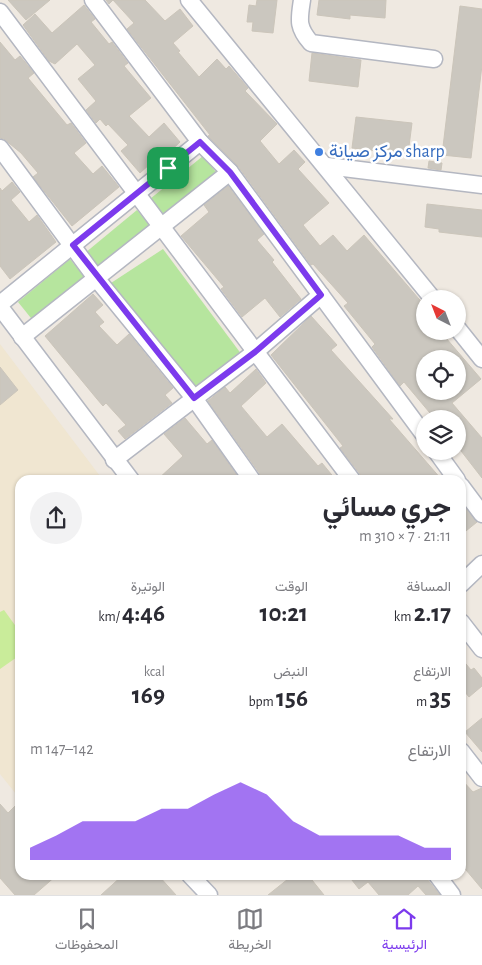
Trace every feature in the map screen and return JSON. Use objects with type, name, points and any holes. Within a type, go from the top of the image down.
[{"type":"street","points":[[93,0],[200,142],[230,172],[416,424]]},
{"type":"street","points":[[189,0],[426,290]]},
{"type":"street","points":[[302,0],[299,20],[302,33],[311,43],[434,59]]},
{"type":"street","points":[[0,12],[348,475]]},
{"type":"street","points":[[126,475],[0,306],[200,142]]},
{"type":"street","points":[[0,148],[96,278],[194,398],[248,475]]},
{"type":"street","points":[[326,166],[482,185]]},
{"type":"street","points":[[22,337],[230,172]]},
{"type":"street","points":[[114,460],[255,352],[321,295]]},
{"type":"street","points":[[466,339],[482,360]]},
{"type":"street","points":[[443,460],[453,475]]},
{"type":"street","points":[[466,493],[482,514]]},
{"type":"street","points":[[466,579],[482,564]]},
{"type":"street","points":[[466,628],[482,649]]},
{"type":"street","points":[[466,757],[482,778]]},
{"type":"street","points":[[195,880],[209,895]]},
{"type":"street","points":[[441,880],[452,895]]},
{"type":"shaded area","points":[[0,344],[99,475],[15,475],[15,793],[0,774]]},
{"type":"green space","points":[[203,156],[220,177],[168,219],[150,199]]},
{"type":"green space","points":[[137,210],[154,230],[102,273],[85,253]]},
{"type":"green space","points":[[163,249],[242,355],[195,392],[111,283]]},
{"type":"green space","points":[[70,259],[87,280],[35,323],[18,302]]},
{"type":"green space","points":[[4,610],[15,625],[15,658],[0,669],[0,612]]},
{"type":"building","points":[[8,0],[50,0],[26,20]]},
{"type":"building","points":[[113,0],[145,0],[165,21],[180,9],[193,26],[173,43],[180,51],[178,52],[199,77],[217,59],[226,69],[229,66],[248,88],[245,91],[277,124],[260,141],[279,164],[294,150],[305,162],[298,169],[329,203],[303,225],[320,246],[333,235],[347,251],[364,235],[416,296],[416,340],[448,340],[456,350],[416,350],[416,396],[404,382],[400,386],[372,347],[375,344],[344,306],[348,303],[313,264],[311,265],[238,166],[208,136],[210,135],[127,29],[134,23]]},
{"type":"building","points":[[257,0],[277,0],[273,33],[252,31],[253,22],[247,22],[249,5],[256,6]]},
{"type":"building","points":[[319,0],[386,0],[385,18],[350,15],[350,19],[317,15]]},
{"type":"building","points":[[84,5],[95,19],[91,22],[109,44],[112,42],[128,63],[124,66],[151,98],[129,116],[149,137],[164,123],[180,142],[165,156],[162,153],[140,173],[121,151],[128,145],[108,124],[106,126],[100,119],[96,123],[86,110],[96,101],[78,79],[95,65],[77,44],[55,64],[49,61],[23,25],[35,14],[52,33]]},
{"type":"building","points":[[460,6],[482,9],[482,65],[471,158],[442,155]]},
{"type":"building","points":[[0,42],[15,60],[20,56],[34,73],[28,78],[67,125],[71,123],[86,143],[74,153],[93,174],[102,166],[119,187],[72,226],[33,177],[38,173],[21,153],[4,139],[0,138]]},
{"type":"building","points":[[312,53],[361,60],[358,87],[309,81]]},
{"type":"building","points":[[356,117],[412,123],[408,154],[352,148]]},
{"type":"building","points":[[429,161],[442,163],[441,170],[428,168]]},
{"type":"building","points":[[12,182],[20,192],[11,200],[29,222],[37,215],[56,242],[10,279],[0,266],[0,188],[2,191]]},
{"type":"building","points":[[228,186],[264,234],[257,240],[274,260],[272,262],[301,299],[280,317],[265,298],[242,317],[221,289],[224,287],[181,236],[209,212],[204,205]]},
{"type":"building","points":[[427,204],[482,210],[482,237],[439,232],[439,229],[425,227]]},
{"type":"building","points":[[93,294],[103,305],[95,312],[104,322],[99,326],[117,345],[129,334],[173,388],[165,395],[172,403],[125,439],[118,431],[126,425],[106,403],[103,406],[45,336]]},
{"type":"building","points":[[311,316],[337,345],[331,350],[393,419],[389,419],[416,450],[416,460],[425,460],[438,475],[361,475],[340,448],[343,446],[271,355]]},
{"type":"building","points":[[466,361],[481,379],[466,391]]},
{"type":"building","points":[[0,367],[18,390],[0,405]]},
{"type":"building","points":[[256,369],[266,383],[241,406],[267,437],[282,424],[318,466],[322,463],[332,475],[260,475],[208,401],[225,387],[230,393]]},
{"type":"building","points":[[419,400],[456,400],[452,403],[458,410],[427,410]]},
{"type":"building","points":[[185,418],[207,444],[212,440],[236,475],[162,475],[183,456],[164,434]]},
{"type":"building","points":[[466,419],[482,438],[482,478],[466,457]]},
{"type":"building","points":[[466,509],[477,522],[466,531]]},
{"type":"building","points":[[466,664],[471,670],[474,668],[482,678],[482,686],[469,697],[466,693]]},
{"type":"building","points":[[482,718],[482,752],[466,733]]},
{"type":"building","points":[[466,784],[473,792],[482,788],[482,889],[466,870]]},
{"type":"building","points":[[0,804],[8,813],[15,806],[15,880],[51,880],[34,895],[15,895],[0,878]]},
{"type":"building","points":[[118,880],[162,880],[176,895],[101,895]]},
{"type":"building","points":[[287,880],[312,880],[324,895],[268,895]]},
{"type":"building","points":[[352,880],[428,880],[440,895],[426,895],[418,886],[408,895],[379,895],[368,882],[359,889]]},
{"type":"place","name":"مركز صيانة sharp","points":[[319,152]]},
{"type":"route","points":[[200,142],[230,172],[321,295],[255,352],[194,398],[147,338],[96,278],[73,245],[168,168],[200,142]]}]
